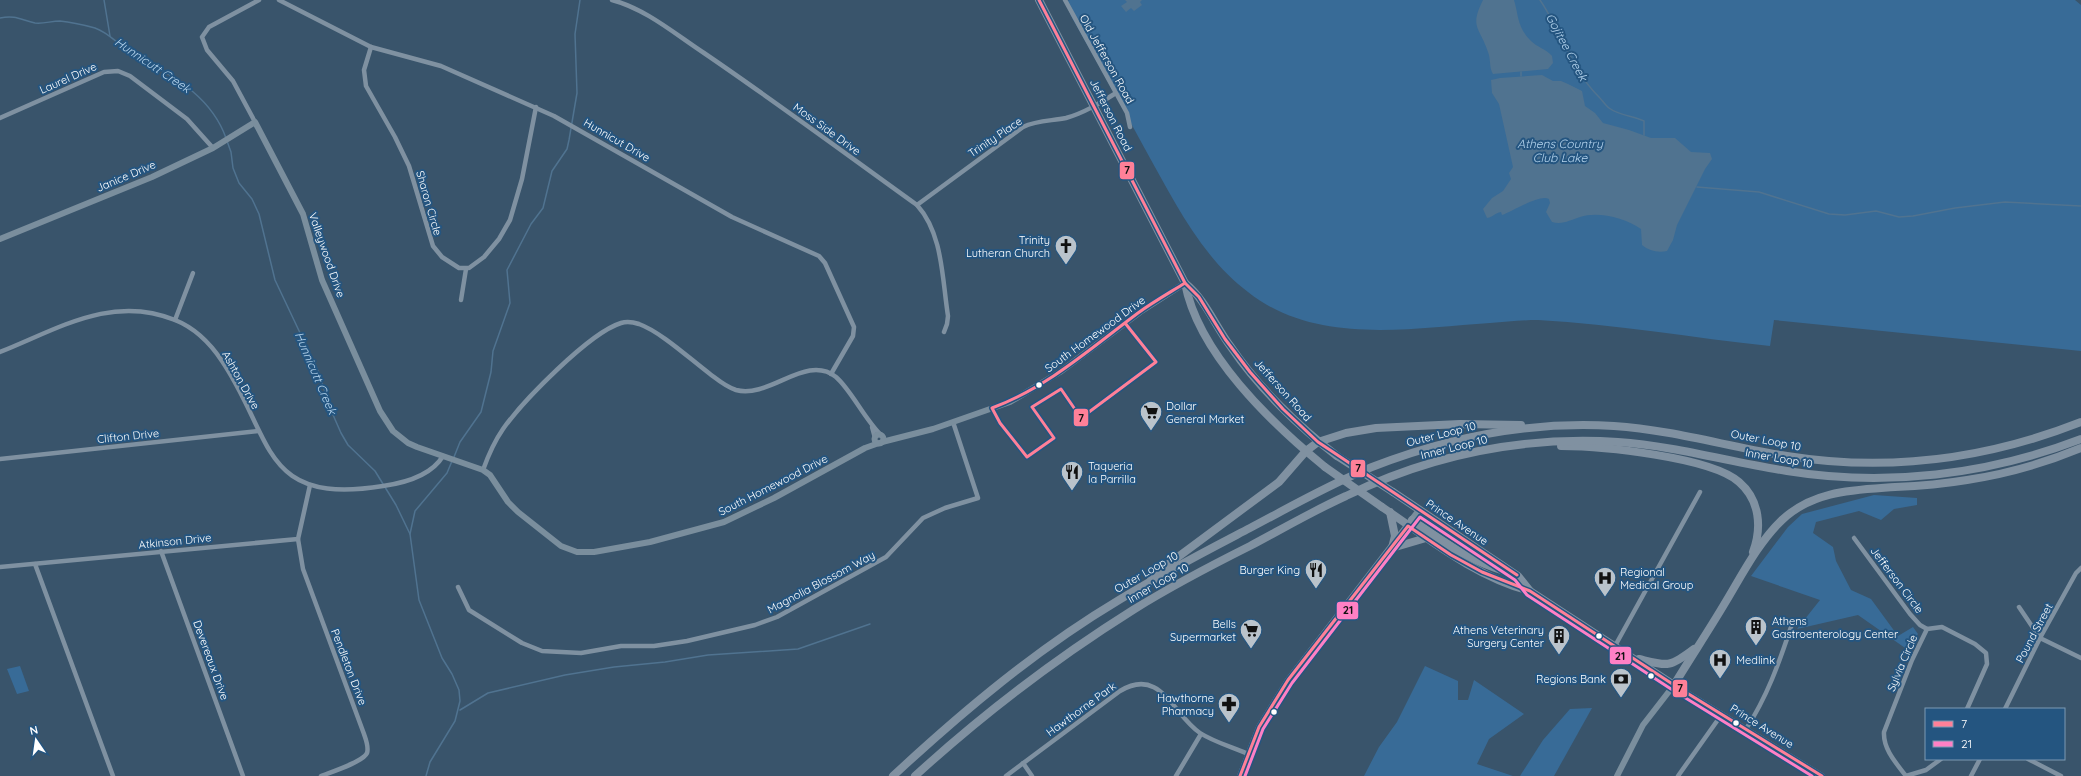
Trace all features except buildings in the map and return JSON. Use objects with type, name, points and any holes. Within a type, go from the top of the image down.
[{"type":"highway","name":"Jefferson Road","points":[[1039,0],[1185,283],[1192,309],[1217,356],[1289,437],[1325,467],[1348,483]]},
{"type":"highway","name":"Jefferson Road","points":[[1185,283],[1201,298],[1231,348],[1272,397],[1318,442],[1368,477]]},
{"type":"highway","name":"Outer Loop 10","points":[[894,776],[944,729],[988,692],[1051,645],[1119,600],[1216,545],[1369,469],[1416,451],[1477,436],[1552,426],[1593,425],[1681,434],[1795,458],[1869,463],[1911,462],[1968,455],[2024,442],[2080,423]]},
{"type":"highway","points":[[1119,600],[1273,487],[1285,477],[1306,451],[1318,442],[1362,429],[1394,426],[1460,424],[1552,426]]},
{"type":"highway","name":"Inner Loop 10","points":[[915,776],[973,724],[1025,683],[1101,630],[1182,581],[1345,496],[1384,479],[1456,456],[1510,446],[1579,441],[1631,443],[1684,450],[1758,466],[1813,475],[1888,478],[1921,477],[1978,469],[2026,458],[2081,440]]},
{"type":"highway","points":[[1510,446],[1566,446],[1632,452],[1669,458],[1722,471],[1732,476],[1745,488],[1758,513],[1757,537],[1749,563]]},
{"type":"highway","points":[[1674,685],[1749,563],[1772,530],[1782,520],[1802,506],[1824,496],[1848,490],[1943,483],[1991,476],[2039,463],[2081,448]]},
{"type":"highway","name":"Prince Avenue","points":[[1368,477],[1512,572],[1530,591],[1674,685]]},
{"type":"highway","name":"Prince Avenue","points":[[1348,483],[1382,507],[1410,523],[1426,538],[1486,574],[1530,591]]},
{"type":"highway","points":[[1390,512],[1395,536],[1392,548]]},
{"type":"highway","points":[[1410,523],[1469,556],[1496,568],[1512,572]]},
{"type":"highway","points":[[1392,548],[1414,540],[1426,538]]},
{"type":"highway","points":[[1634,658],[1670,664],[1678,662],[1699,645]]},
{"type":"street","name":"Valleywood Drive","points":[[259,0],[209,27],[203,34],[204,45],[233,81],[299,207],[322,280],[380,411],[393,431],[408,443],[483,470]]},
{"type":"street","name":"Hunnicut Drive","points":[[279,0],[371,47],[441,66],[536,107],[575,126],[732,217],[821,258],[854,327],[853,336],[832,374]]},
{"type":"street","name":"Moss Side Drive","points":[[612,0],[628,5],[646,14],[723,66],[917,205],[931,223],[934,233],[948,316],[944,332]]},
{"type":"street","name":"Old Jefferson Road","points":[[1065,0],[1127,113],[1130,127]]},
{"type":"street","name":"Sharon Circle","points":[[371,47],[364,70],[366,86],[395,137],[409,166],[432,246],[449,263],[466,269]]},
{"type":"street","name":"Laurel Drive","points":[[0,118],[104,72],[114,70],[130,76],[187,119],[213,148]]},
{"type":"street","name":"Trinity Place","points":[[917,205],[1023,127],[1039,122],[1066,118],[1094,107],[1116,93]]},
{"type":"street","points":[[461,300],[466,269],[474,266],[484,257],[505,230],[510,220],[522,179],[536,107]]},
{"type":"street","name":"Janice Drive","points":[[0,239],[126,188],[213,148],[255,122]]},
{"type":"street","points":[[175,320],[193,273]]},
{"type":"street","name":"South Homewood Drive","points":[[483,470],[490,475],[508,502],[532,525],[561,546],[583,552],[650,542],[724,522],[774,498],[878,441],[924,432],[1010,402],[1035,389],[1060,372],[1140,312],[1185,283]]},
{"type":"street","name":"Ashton Drive","points":[[0,352],[90,316],[106,312],[138,310],[153,312],[175,320],[195,332],[218,355],[236,385],[272,456],[282,469],[293,477],[310,485],[352,490],[404,483],[417,477],[440,461],[443,456]]},
{"type":"street","points":[[483,470],[503,429],[528,399],[545,381],[596,338],[621,323],[632,322],[643,326],[721,382],[734,389],[748,391],[761,389],[805,371],[818,371],[832,374],[841,383],[872,427],[878,441],[884,438],[872,427]]},
{"type":"street","name":"Magnolia Blossom Way","points":[[458,587],[468,610],[508,635],[542,651],[581,653],[621,646],[654,646],[687,641],[755,625],[784,614],[886,557],[923,518],[932,513],[978,498],[953,422]]},
{"type":"street","name":"Clifton Drive","points":[[0,459],[258,431]]},
{"type":"street","name":"South Homewood Drive","points":[[881,434],[902,437]]},
{"type":"street","points":[[298,538],[310,485]]},
{"type":"street","points":[[1615,646],[1700,492]]},
{"type":"street","points":[[1240,776],[1259,727],[1288,680],[1392,548],[1419,510]]},
{"type":"street","name":"Atkinson Drive","points":[[0,567],[298,538]]},
{"type":"street","name":"Pendleton Drive","points":[[298,538],[303,569],[368,748],[367,753],[361,759],[322,776]]},
{"type":"street","name":"Jefferson Circle","points":[[1854,538],[1910,614],[1920,626],[1927,629]]},
{"type":"street","name":"Devereaux Drive","points":[[161,551],[243,776]]},
{"type":"street","points":[[35,564],[113,776]]},
{"type":"street","name":"Pound Street","points":[[2005,708],[2040,638],[2076,573],[2081,568]]},
{"type":"street","points":[[2019,607],[2040,638],[2081,658]]},
{"type":"street","points":[[1746,729],[1761,707],[1773,679],[1791,627]]},
{"type":"street","name":"Sylvia Circle","points":[[1939,760],[1926,770],[1905,776],[1887,749],[1884,738],[1884,732],[1912,660],[1927,629],[1942,627],[1975,644],[1986,653],[1987,664],[1967,708]]},
{"type":"street","name":"Hawthorne Park","points":[[1006,776],[1120,691],[1133,685],[1146,685],[1159,690],[1201,734],[1248,754]]},
{"type":"street","points":[[1617,776],[1643,725],[1674,685]]},
{"type":"street","name":"Prince Avenue","points":[[1674,685],[1822,776]]},
{"type":"street","points":[[1678,776],[1722,714]]},
{"type":"street","points":[[1176,776],[1201,734]]},
{"type":"street","points":[[1971,776],[1979,760]]},
{"type":"street","points":[[2030,760],[2061,776]]},
{"type":"street","points":[[1023,763],[1032,776]]},
{"type":"shaded area","points":[[1069,0],[2075,0],[2081,5],[2081,351],[1774,320],[1770,346],[1625,328],[1538,320],[1396,330],[1364,330],[1333,327],[1303,320],[1275,309],[1248,292],[1231,278],[1202,245],[1166,188],[1071,16],[1066,2]]},
{"type":"shaded area","points":[[1874,495],[1917,498],[1917,505],[1894,509],[1881,520],[1859,511],[1816,522],[1813,533],[1833,547],[1836,561],[1851,590],[1871,599],[1898,636],[1913,627],[1918,634],[1908,650],[1858,615],[1797,629],[1820,600],[1751,576],[1788,527],[1802,514]]},
{"type":"shaded area","points":[[20,666],[29,691],[17,694],[7,669]]},
{"type":"shaded area","points":[[1425,666],[1458,681],[1458,700],[1468,700],[1474,680],[1524,714],[1489,739],[1477,764],[1513,776],[1364,776],[1379,747],[1397,722]]},
{"type":"shaded area","points":[[1592,708],[1554,776],[1520,776],[1543,740],[1570,709]]},
{"type":"water","points":[[1125,0],[1142,0],[1140,2],[1142,5],[1134,11],[1131,8],[1126,12],[1121,6],[1127,2]]},
{"type":"water","points":[[1483,0],[1514,0],[1519,22],[1526,36],[1533,43],[1552,56],[1553,63],[1548,69],[1493,74],[1489,55],[1476,22]]},
{"type":"water","name":"Athens Country Club Lake","points":[[1542,75],[1553,81],[1561,81],[1582,91],[1585,106],[1595,113],[1603,123],[1651,138],[1675,138],[1691,152],[1710,153],[1712,159],[1705,169],[1677,225],[1673,240],[1667,251],[1654,251],[1642,245],[1641,229],[1619,219],[1603,215],[1587,215],[1563,223],[1552,222],[1546,212],[1550,203],[1549,199],[1545,198],[1533,201],[1502,215],[1501,212],[1487,218],[1483,209],[1492,198],[1503,191],[1511,179],[1509,173],[1513,167],[1499,104],[1492,93],[1491,80]]},
{"type":"waterway","name":"Hunnicutt Creek","points":[[104,0],[110,36]]},
{"type":"waterway","points":[[454,457],[460,442],[481,412],[491,372],[493,351],[510,303],[507,270],[531,224],[543,208],[552,171],[567,149],[577,93],[575,34],[580,0]]},
{"type":"waterway","name":"Gojitee Creek","points":[[1540,0],[1548,12],[1574,63],[1589,86],[1609,108],[1621,114],[1644,121],[1644,135]]},
{"type":"waterway","name":"Hunnicutt Creek","points":[[0,18],[14,17],[35,23],[64,21],[99,30],[126,49],[170,75],[197,96],[209,108],[226,138]]},
{"type":"waterway","name":"Hunnicutt Creek","points":[[227,141],[231,152],[233,168],[239,183],[252,199],[259,214],[275,280],[319,373],[330,408],[341,433],[348,445],[375,471],[396,505],[410,534],[419,600],[442,658],[452,674],[459,690],[460,701],[455,721],[430,762],[426,776]]},
{"type":"waterway","points":[[1697,187],[1759,192],[1829,214],[1845,215],[1876,211],[1899,217],[1913,216],[1955,208],[2005,202],[2081,206]]},
{"type":"waterway","points":[[410,534],[415,511],[447,473],[452,461]]},
{"type":"waterway","points":[[460,710],[488,693],[565,675],[708,655],[798,649],[870,624]]},
{"type":"transit line","name":"7","points":[[1039,0],[1185,283],[1199,297],[1225,339],[1250,372],[1283,409],[1318,442],[1517,575]]},
{"type":"transit line","name":"7","points":[[1125,323],[1156,362],[1081,418],[1061,389],[1032,407],[1054,438],[1027,457],[1000,423],[992,408],[1032,389],[1050,378],[1086,353],[1121,326],[1144,309],[1155,301],[1185,283]]},
{"type":"transit line","name":"21","points":[[1245,776],[1263,729],[1292,683],[1420,517],[1515,580],[1527,595],[1671,689],[1812,776]]},
{"type":"transit line","name":"7","points":[[1240,776],[1259,727],[1288,680],[1408,526],[1451,555],[1482,572],[1530,591],[1674,685],[1822,776]]},
{"type":"place","name":"Trinity Lutheran Church","points":[[1066,266]]},
{"type":"place","name":"Dollar General Market","points":[[1151,432]]},
{"type":"place","name":"Taqueria la Parrilla","points":[[1072,492]]},
{"type":"place","name":"Burger King","points":[[1316,590]]},
{"type":"place","name":"Regional Medical Group","points":[[1605,598]]},
{"type":"place","name":"Athens Gastroenterology Center","points":[[1756,646]]},
{"type":"place","name":"Bells Supermarket","points":[[1251,650]]},
{"type":"place","name":"Athens Veterinary Surgery Center","points":[[1559,656]]},
{"type":"place","name":"Medlink","points":[[1720,680]]},
{"type":"place","name":"Regions Bank","points":[[1621,698]]},
{"type":"place","name":"Hawthorne Pharmacy","points":[[1229,724]]}]
